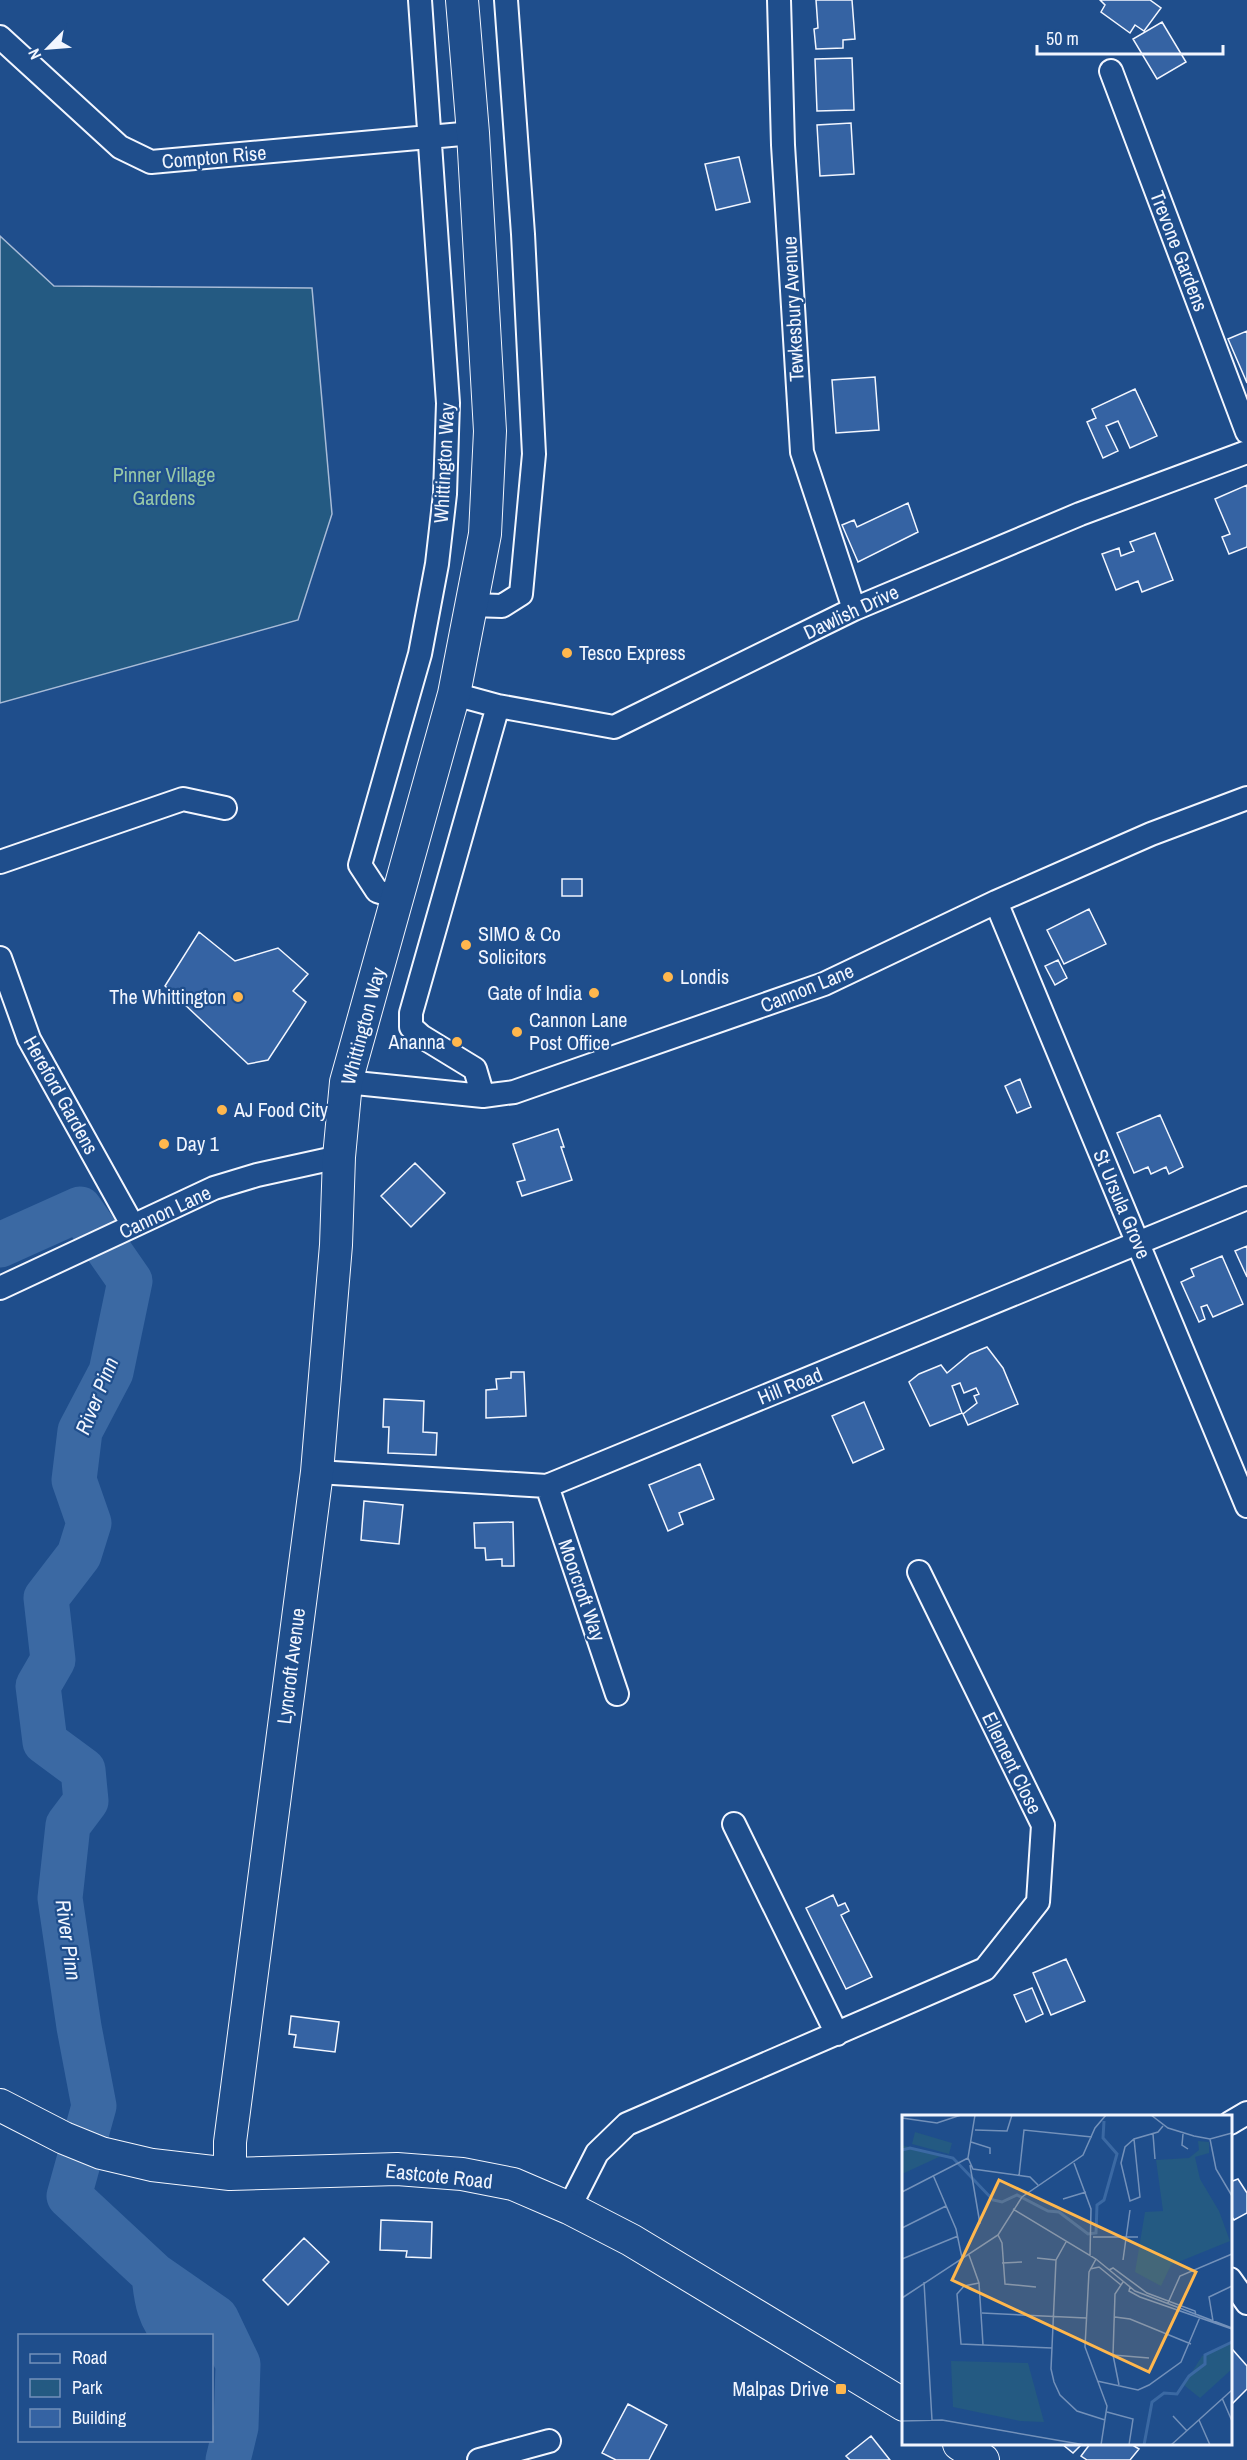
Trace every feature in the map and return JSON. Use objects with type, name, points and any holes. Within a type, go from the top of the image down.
[{"type":"street","name":"Whittington Way","points":[[396,897],[377,891],[360,865],[420,654],[437,564],[445,494],[448,403],[420,0]]},
{"type":"street","name":"Whittington Way","points":[[339,1157],[346,1082],[454,694],[484,534],[490,431],[473,133],[462,0]]},
{"type":"street","points":[[472,605],[502,606],[521,594],[534,454],[523,234],[506,0]]},
{"type":"street","name":"Tewkesbury Avenue","points":[[779,0],[784,157],[802,452],[854,609]]},
{"type":"street","name":"Compton Rise","points":[[0,37],[120,147],[151,162],[473,133]]},
{"type":"street","name":"Trevone Gardens","points":[[1111,71],[1247,432]]},
{"type":"street","name":"Dawlish Drive","points":[[454,694],[498,706],[614,727],[854,609],[1080,514],[1247,452]]},
{"type":"street","points":[[483,1096],[475,1069],[411,1027],[411,1013],[498,706]]},
{"type":"street","name":"Cannon Lane","points":[[346,1082],[483,1096],[525,1088],[824,984],[996,902],[1151,834],[1247,798]]},
{"type":"street","points":[[0,862],[183,799],[225,808]]},
{"type":"street","name":"St Ursula Grove","points":[[996,902],[1247,1506]]},
{"type":"street","name":"Hereford Gardens","points":[[0,958],[29,1039],[124,1231]]},
{"type":"street","name":"Cannon Lane","points":[[0,1288],[214,1188],[257,1175],[339,1157]]},
{"type":"street","name":"Lyncroft Avenue","points":[[230,2174],[230,2142],[317,1472],[336,1245],[339,1157]]},
{"type":"street","name":"Hill Road","points":[[317,1472],[547,1486],[1247,1198]]},
{"type":"street","name":"Moorcroft Way","points":[[547,1486],[617,1694]]},
{"type":"street","name":"Ellement Close","points":[[569,2208],[597,2153],[627,2124],[985,1969],[1038,1902],[1043,1825],[919,1572]]},
{"type":"street","points":[[734,1824],[837,2034]]},
{"type":"street","name":"Eastcote Road","points":[[0,2105],[64,2138],[101,2153],[152,2165],[230,2174],[397,2169],[462,2174],[513,2184],[569,2208],[631,2240],[902,2404]]},
{"type":"street","points":[[1232,2122],[1247,2113]]},
{"type":"street","points":[[1232,2282],[1247,2303]]},
{"type":"street","points":[[479,2460],[549,2441]]},
{"type":"street","points":[[960,2445],[982,2460]]},
{"type":"green space","name":"Pinner Village Gardens","points":[[0,236],[54,286],[312,288],[332,514],[298,620],[0,703]]},
{"type":"building","points":[[816,0],[852,0],[855,39],[843,40],[843,48],[816,49],[814,29],[818,28]]},
{"type":"building","points":[[1100,0],[1150,0],[1161,8],[1144,31],[1135,25],[1130,33],[1101,12],[1105,5]]},
{"type":"building","points":[[1162,22],[1186,62],[1157,79],[1133,39]]},
{"type":"building","points":[[852,58],[854,110],[817,111],[815,59]]},
{"type":"building","points":[[851,123],[854,174],[820,176],[817,125]]},
{"type":"building","points":[[739,157],[750,202],[716,210],[705,164]]},
{"type":"building","points":[[1247,331],[1247,383],[1228,339]]},
{"type":"building","points":[[875,377],[879,430],[836,433],[832,380]]},
{"type":"building","points":[[1135,389],[1157,436],[1130,448],[1118,421],[1106,426],[1118,451],[1103,458],[1087,422],[1096,418],[1092,409]]},
{"type":"building","points":[[1247,485],[1247,547],[1229,554],[1222,537],[1230,534],[1215,499]]},
{"type":"building","points":[[908,503],[918,532],[858,562],[842,525],[854,520],[857,527]]},
{"type":"building","points":[[1155,533],[1173,580],[1142,592],[1138,581],[1116,590],[1102,554],[1119,548],[1121,556],[1134,551],[1130,542]]},
{"type":"building","points":[[562,879],[582,879],[582,896],[562,896]]},
{"type":"building","points":[[1089,909],[1106,944],[1064,964],[1047,930]]},
{"type":"building","name":"The Whittington","points":[[199,932],[235,961],[278,948],[308,974],[293,991],[306,1002],[268,1060],[248,1064],[165,986]]},
{"type":"building","points":[[1058,960],[1067,978],[1055,985],[1045,966]]},
{"type":"building","points":[[1020,1079],[1031,1107],[1017,1113],[1005,1086]]},
{"type":"building","points":[[1160,1115],[1183,1167],[1169,1174],[1166,1167],[1151,1174],[1148,1167],[1134,1173],[1117,1133]]},
{"type":"building","points":[[558,1129],[564,1147],[561,1147],[572,1180],[522,1196],[517,1182],[525,1180],[513,1144]]},
{"type":"building","points":[[415,1163],[445,1193],[411,1227],[381,1196]]},
{"type":"building","points":[[1247,1246],[1247,1277],[1235,1251]]},
{"type":"building","points":[[1222,1256],[1243,1304],[1213,1317],[1207,1305],[1201,1307],[1205,1319],[1199,1322],[1181,1282],[1194,1276],[1191,1269]]},
{"type":"building","points":[[987,1347],[1003,1368],[1018,1404],[968,1425],[963,1414],[977,1403],[974,1396],[979,1394],[976,1388],[964,1393],[960,1383],[952,1386],[962,1413],[930,1426],[909,1382],[919,1374],[941,1365],[947,1373],[970,1354]]},
{"type":"building","points":[[511,1372],[524,1372],[526,1416],[486,1418],[486,1390],[497,1389],[496,1379],[511,1378]]},
{"type":"building","points":[[384,1399],[424,1401],[423,1432],[437,1433],[436,1455],[388,1453],[389,1427],[383,1427]]},
{"type":"building","points":[[864,1402],[884,1449],[853,1463],[832,1416]]},
{"type":"building","points":[[700,1464],[714,1499],[679,1513],[683,1524],[668,1531],[649,1485]]},
{"type":"building","points":[[364,1501],[403,1505],[399,1544],[361,1540]]},
{"type":"building","points":[[513,1522],[514,1566],[502,1566],[502,1559],[486,1560],[485,1548],[475,1548],[474,1523]]},
{"type":"building","points":[[833,1895],[838,1906],[845,1903],[849,1911],[841,1915],[872,1977],[846,1989],[806,1908]]},
{"type":"building","points":[[1066,1959],[1085,2001],[1051,2015],[1033,1973]]},
{"type":"building","points":[[1032,1988],[1043,2014],[1026,2022],[1014,1995]]},
{"type":"building","points":[[291,2016],[339,2022],[335,2052],[294,2047],[296,2035],[289,2034]]},
{"type":"building","points":[[1238,2179],[1247,2193],[1247,2213],[1234,2220],[1232,2217],[1232,2181]]},
{"type":"building","points":[[381,2220],[432,2222],[431,2258],[406,2257],[407,2251],[380,2250]]},
{"type":"building","points":[[304,2238],[329,2262],[288,2305],[263,2280]]},
{"type":"building","points":[[1232,2351],[1247,2366],[1247,2389],[1232,2404]]},
{"type":"building","points":[[628,2404],[667,2425],[649,2460],[616,2460],[602,2453]]},
{"type":"building","points":[[871,2436],[890,2460],[850,2460],[846,2456]]},
{"type":"building","points":[[1063,2445],[1081,2445],[1073,2453]]},
{"type":"building","points":[[1089,2445],[1133,2445],[1139,2449],[1130,2460],[1087,2460],[1081,2456]]},
{"type":"waterway","name":"River Pinn","points":[[0,1245],[80,1209],[130,1281],[111,1372],[80,1431],[74,1480],[89,1523],[79,1555],[46,1598],[53,1660],[38,1686],[45,1742],[83,1770],[86,1801],[68,1825],[60,1898],[79,2027],[94,2106],[69,2196],[154,2275],[216,2318],[238,2364],[236,2427],[228,2460]]},
{"type":"waterway","points":[[154,2275],[157,2300],[162,2315],[175,2334]]},
{"type":"place","name":"Tesco Express","points":[[567,653]]},
{"type":"place","name":"SIMO & Co Solicitors","points":[[466,945]]},
{"type":"place","name":"Londis","points":[[668,977]]},
{"type":"place","name":"Gate of India","points":[[594,993]]},
{"type":"place","name":"The Whittington","points":[[238,997]]},
{"type":"place","name":"Cannon Lane Post Office","points":[[517,1032]]},
{"type":"place","name":"Ananna","points":[[457,1042]]},
{"type":"place","name":"AJ Food City","points":[[222,1110]]},
{"type":"place","name":"Day 1","points":[[164,1144]]},
{"type":"place","name":"Malpas Drive","points":[[841,2389]]}]
